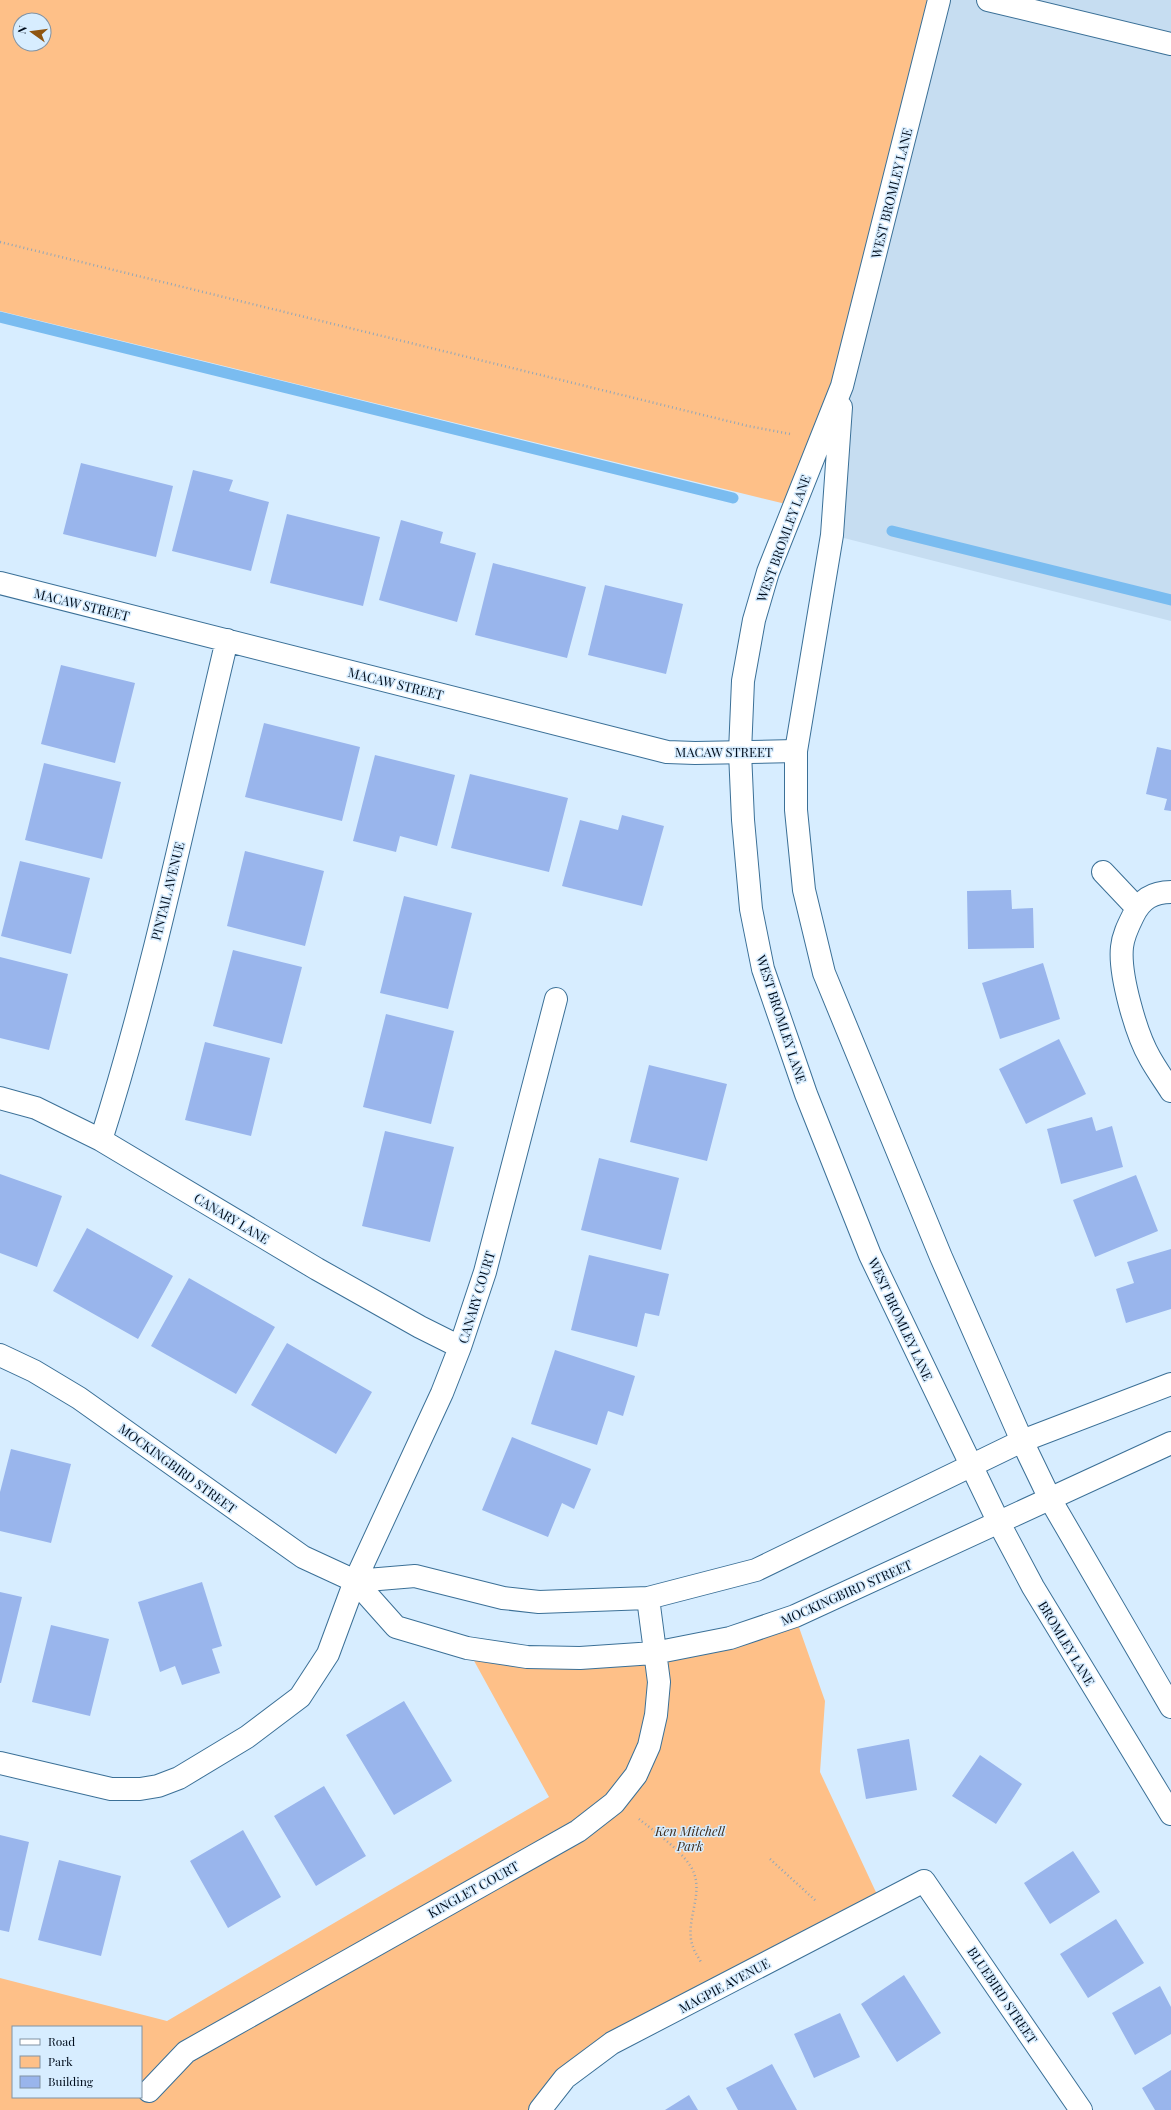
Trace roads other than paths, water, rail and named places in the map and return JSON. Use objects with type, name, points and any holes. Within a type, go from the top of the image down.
[{"type":"street","name":"WEST BROMLEY LANE","points":[[939,0],[842,386],[768,572],[754,620],[743,681],[740,752],[743,820],[751,909],[763,969],[806,1094],[870,1256],[972,1466]]},
{"type":"street","points":[[988,0],[1171,44]]},
{"type":"street","name":"WEST BROMLEY LANE","points":[[842,386],[832,536],[796,751],[796,810],[804,890],[824,973],[938,1250],[1022,1441]]},
{"type":"street","name":"MACAW STREET","points":[[0,583],[667,752],[695,753],[796,751]]},
{"type":"street","name":"PINTAIL AVENUE","points":[[101,1140],[120,1081],[160,923],[227,640]]},
{"type":"street","points":[[1103,872],[1137,908]]},
{"type":"street","points":[[1171,892],[1159,892],[1149,895],[1137,908],[1126,930],[1122,946],[1121,967],[1132,1010],[1149,1056],[1171,1091]]},
{"type":"street","name":"CANARY COURT","points":[[0,1763],[111,1789],[140,1789],[158,1786],[179,1778],[247,1737],[300,1697],[328,1654],[355,1581],[442,1393],[460,1347],[485,1272],[556,999]]},
{"type":"street","name":"CANARY LANE","points":[[0,1098],[36,1108],[101,1140],[317,1269],[420,1327],[460,1347]]},
{"type":"street","name":"MOCKINGBIRD STREET","points":[[0,1355],[34,1371],[80,1398],[303,1557],[355,1581],[396,1627],[467,1648],[542,1657],[580,1658],[654,1652],[730,1638],[795,1616],[1171,1443]]},
{"type":"street","name":"MOCKINGBIRD STREET","points":[[355,1581],[416,1576],[503,1598],[539,1602],[648,1598],[756,1570],[1022,1441],[1171,1384]]},
{"type":"street","points":[[1022,1441],[1050,1499],[1171,1707]]},
{"type":"street","name":"BROMLEY LANE","points":[[972,1466],[999,1523],[1033,1587],[1171,1814]]},
{"type":"street","name":"KINGLET COURT","points":[[149,2090],[186,2052],[578,1830],[614,1803],[636,1775],[649,1746],[656,1715],[659,1682],[648,1598]]},
{"type":"street","name":"MAGPIE AVENUE","points":[[540,2110],[566,2078],[612,2043],[924,1881]]},
{"type":"street","name":"BLUEBIRD STREET","points":[[924,1881],[1081,2110]]},
{"type":"waterway","points":[[0,317],[733,498]]},
{"type":"waterway","points":[[892,531],[1171,600]]},
{"type":"park label","name":"Ken Mitchell Park","points":[[690,1838]]}]
